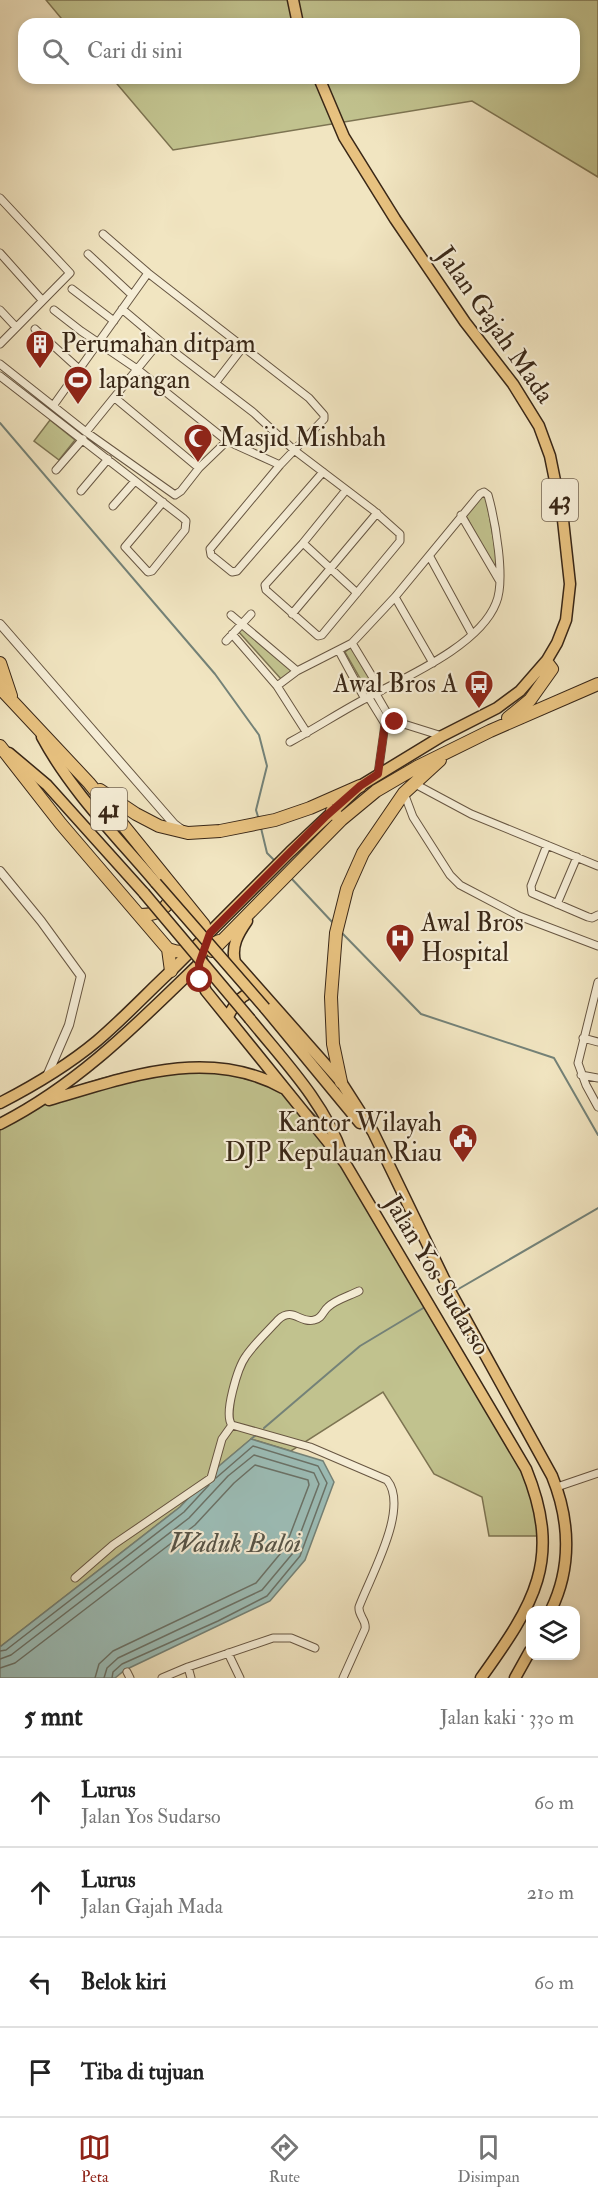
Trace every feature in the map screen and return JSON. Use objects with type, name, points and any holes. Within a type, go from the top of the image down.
[{"type":"highway","points":[[0,663],[13,702]]},
{"type":"highway","points":[[490,731],[530,700],[552,669],[549,665],[541,670]]},
{"type":"highway","name":"Jalan Gajah Mada","points":[[200,954],[230,934],[252,913],[302,861],[337,816],[363,801],[388,782],[490,731],[598,684]]},
{"type":"highway","name":"41","points":[[0,688],[89,783],[204,925],[200,954]]},
{"type":"highway","name":"41","points":[[0,746],[61,824],[168,949]]},
{"type":"highway","points":[[341,1082],[330,1022],[336,933],[352,874],[363,853],[404,793],[436,763],[458,747]]},
{"type":"highway","points":[[89,783],[142,818],[159,826],[188,833],[220,831],[298,813],[360,786]]},
{"type":"highway","points":[[141,915],[156,913],[166,906],[171,896],[172,886]]},
{"type":"highway","points":[[171,971],[168,949],[179,953],[200,954]]},
{"type":"main road","points":[[293,0],[297,18]]},
{"type":"main road","name":"Jalan Gajah Mada","points":[[200,954],[220,922],[290,852],[337,816],[360,786],[442,736],[497,708],[520,691],[541,670],[554,648],[562,631],[569,595],[563,520],[547,445],[538,426],[513,384],[459,314],[395,219],[344,137],[322,84]]},
{"type":"main road","points":[[36,726],[53,757],[70,780],[265,1008],[363,1127],[373,1132]]},
{"type":"main road","points":[[0,746],[52,791],[144,893],[250,1019],[307,1091],[334,1136],[345,1163]]},
{"type":"main road","points":[[235,962],[233,955],[236,939],[252,913]]},
{"type":"main road","points":[[0,1103],[47,1077],[98,1040],[171,971],[200,954],[219,949],[225,951],[235,962]]},
{"type":"main road","points":[[0,1124],[38,1104],[74,1079],[109,1050],[200,954]]},
{"type":"main road","name":"Jalan Yos Sudarso","points":[[200,954],[200,980],[206,991],[345,1163],[526,1469],[535,1492],[543,1537],[539,1575],[530,1602],[521,1619],[481,1678]]},
{"type":"main road","name":"Jalan Yos Sudarso","points":[[235,962],[341,1082],[373,1132],[450,1291],[557,1487],[566,1524],[566,1556],[561,1584],[553,1606]]},
{"type":"main road","points":[[228,1017],[234,1005],[243,996],[250,992],[260,991]]},
{"type":"main road","points":[[38,1104],[105,1082],[158,1070],[189,1067],[237,1071],[262,1078],[289,1092]]},
{"type":"main road","points":[[515,1678],[526,1659]]},
{"type":"street","points":[[0,198],[69,272],[63,282],[42,300],[0,344]]},
{"type":"street","points":[[103,234],[148,273],[309,398],[324,415],[324,419],[280,465],[210,549],[211,555],[232,572],[239,570],[323,472]]},
{"type":"street","points":[[0,254],[42,300]]},
{"type":"street","points":[[88,254],[132,295]]},
{"type":"street","points":[[52,406],[148,273]]},
{"type":"street","points":[[72,289],[114,321]]},
{"type":"street","points":[[122,309],[160,341],[216,382],[294,450],[377,513],[399,532],[400,541],[320,636],[266,590],[265,585],[346,490]]},
{"type":"street","points":[[0,310],[16,327]]},
{"type":"street","points":[[54,310],[136,369],[227,441],[280,465]]},
{"type":"street","points":[[35,329],[79,369]]},
{"type":"street","points":[[56,470],[160,341]]},
{"type":"street","points":[[216,382],[243,347]]},
{"type":"street","points":[[1,368],[52,406],[108,459],[135,481],[163,502],[183,518],[187,527],[152,571],[148,572],[125,547],[163,502]]},
{"type":"street","points":[[0,376],[84,436],[175,495],[227,441]]},
{"type":"street","points":[[114,398],[199,468]]},
{"type":"street","points":[[81,491],[108,459]]},
{"type":"street","points":[[113,506],[135,481]]},
{"type":"street","points":[[277,686],[297,671],[352,643],[396,597],[481,493],[488,495],[500,582],[495,605],[472,634],[433,663],[290,742]]},
{"type":"street","points":[[292,614],[377,513]]},
{"type":"street","points":[[461,515],[500,582]]},
{"type":"street","points":[[303,543],[357,593]]},
{"type":"street","points":[[430,557],[472,634]]},
{"type":"street","points":[[396,597],[433,663]]},
{"type":"street","points":[[226,641],[251,614]]},
{"type":"street","points":[[231,615],[297,671]]},
{"type":"street","points":[[0,624],[174,824],[188,833]]},
{"type":"street","points":[[232,634],[277,686],[307,733]]},
{"type":"street","points":[[352,643],[379,692],[388,722],[378,774]]},
{"type":"street","points":[[339,651],[367,698],[388,722],[442,736]]},
{"type":"street","points":[[415,784],[471,814],[598,866]]},
{"type":"street","points":[[404,793],[413,817],[450,875],[460,885],[519,916],[598,946]]},
{"type":"street","points":[[547,845],[531,890],[532,893],[588,917],[596,918],[598,915]]},
{"type":"street","points":[[557,904],[577,857]]},
{"type":"street","points":[[0,871],[41,921],[81,976],[69,1025],[47,1077]]},
{"type":"street","points":[[597,1105],[581,1075],[578,1060],[598,982]]},
{"type":"street","points":[[583,1038],[598,1042]]},
{"type":"street","points":[[581,1075],[598,1078]]},
{"type":"street","points":[[343,1678],[366,1629],[359,1607],[389,1534],[394,1506],[392,1488],[387,1480],[310,1448],[232,1425],[228,1419],[230,1403],[242,1363],[283,1314],[315,1320],[329,1305],[359,1292]]},
{"type":"street","points":[[75,1578],[113,1545],[211,1478],[217,1464],[222,1439],[232,1425]]},
{"type":"street","points":[[557,1487],[598,1473]]},
{"type":"street","points":[[162,1678],[278,1637],[291,1638],[315,1648]]},
{"type":"street","points":[[228,1653],[240,1678]]},
{"type":"street","points":[[188,1667],[191,1678]]},
{"type":"green space","points":[[46,0],[598,0],[598,177],[472,101],[173,150],[117,84],[580,84],[580,18],[61,18]]},
{"type":"green space","points":[[50,420],[75,440],[59,460],[34,441]]},
{"type":"green space","points":[[483,494],[486,497],[497,559],[495,568],[466,516]]},
{"type":"green space","points":[[244,626],[294,669],[281,679],[238,631]]},
{"type":"green space","points":[[355,644],[382,687],[369,694],[345,652]]},
{"type":"green space","points":[[159,1068],[216,1071],[254,1081],[297,1098],[323,1123],[526,1470],[543,1536],[489,1536],[482,1497],[434,1474],[383,1392],[291,1451],[251,1439],[219,1466],[180,1507],[0,1647],[0,1121],[58,1094],[96,1080]]},
{"type":"water","name":"Waduk Baloi","points":[[251,1439],[323,1461],[334,1482],[305,1560],[270,1601],[125,1670],[115,1678],[0,1678],[0,1647],[180,1507],[219,1466]]},
{"type":"waterway","points":[[0,423],[215,674],[259,735],[267,766],[256,810],[259,820]]},
{"type":"waterway","points":[[261,828],[267,853],[275,861]]},
{"type":"waterway","points":[[291,878],[334,924]]},
{"type":"waterway","points":[[342,933],[421,1014],[554,1058],[598,1135]]},
{"type":"waterway","points":[[455,1291],[598,1208]]},
{"type":"waterway","points":[[264,1428],[360,1346],[425,1307]]},
{"type":"waterway","points":[[251,1439],[256,1435]]},
{"type":"place","name":"Perumahan ditpam","points":[[40,370]]},
{"type":"place","name":"lapangan","points":[[78,406]]},
{"type":"place","name":"Masjid Mishbah","points":[[198,464]]},
{"type":"place","name":"Awal Bros A","points":[[479,710]]},
{"type":"place","name":"Awal Bros Hospital","points":[[400,964]]},
{"type":"place","name":"Kantor Wilayah DJP Kepulauan Riau","points":[[463,1164]]},
{"type":"route","points":[[200,980],[199,964],[210,933],[326,816],[360,786],[378,774],[385,724],[391,720],[395,722]]}]
